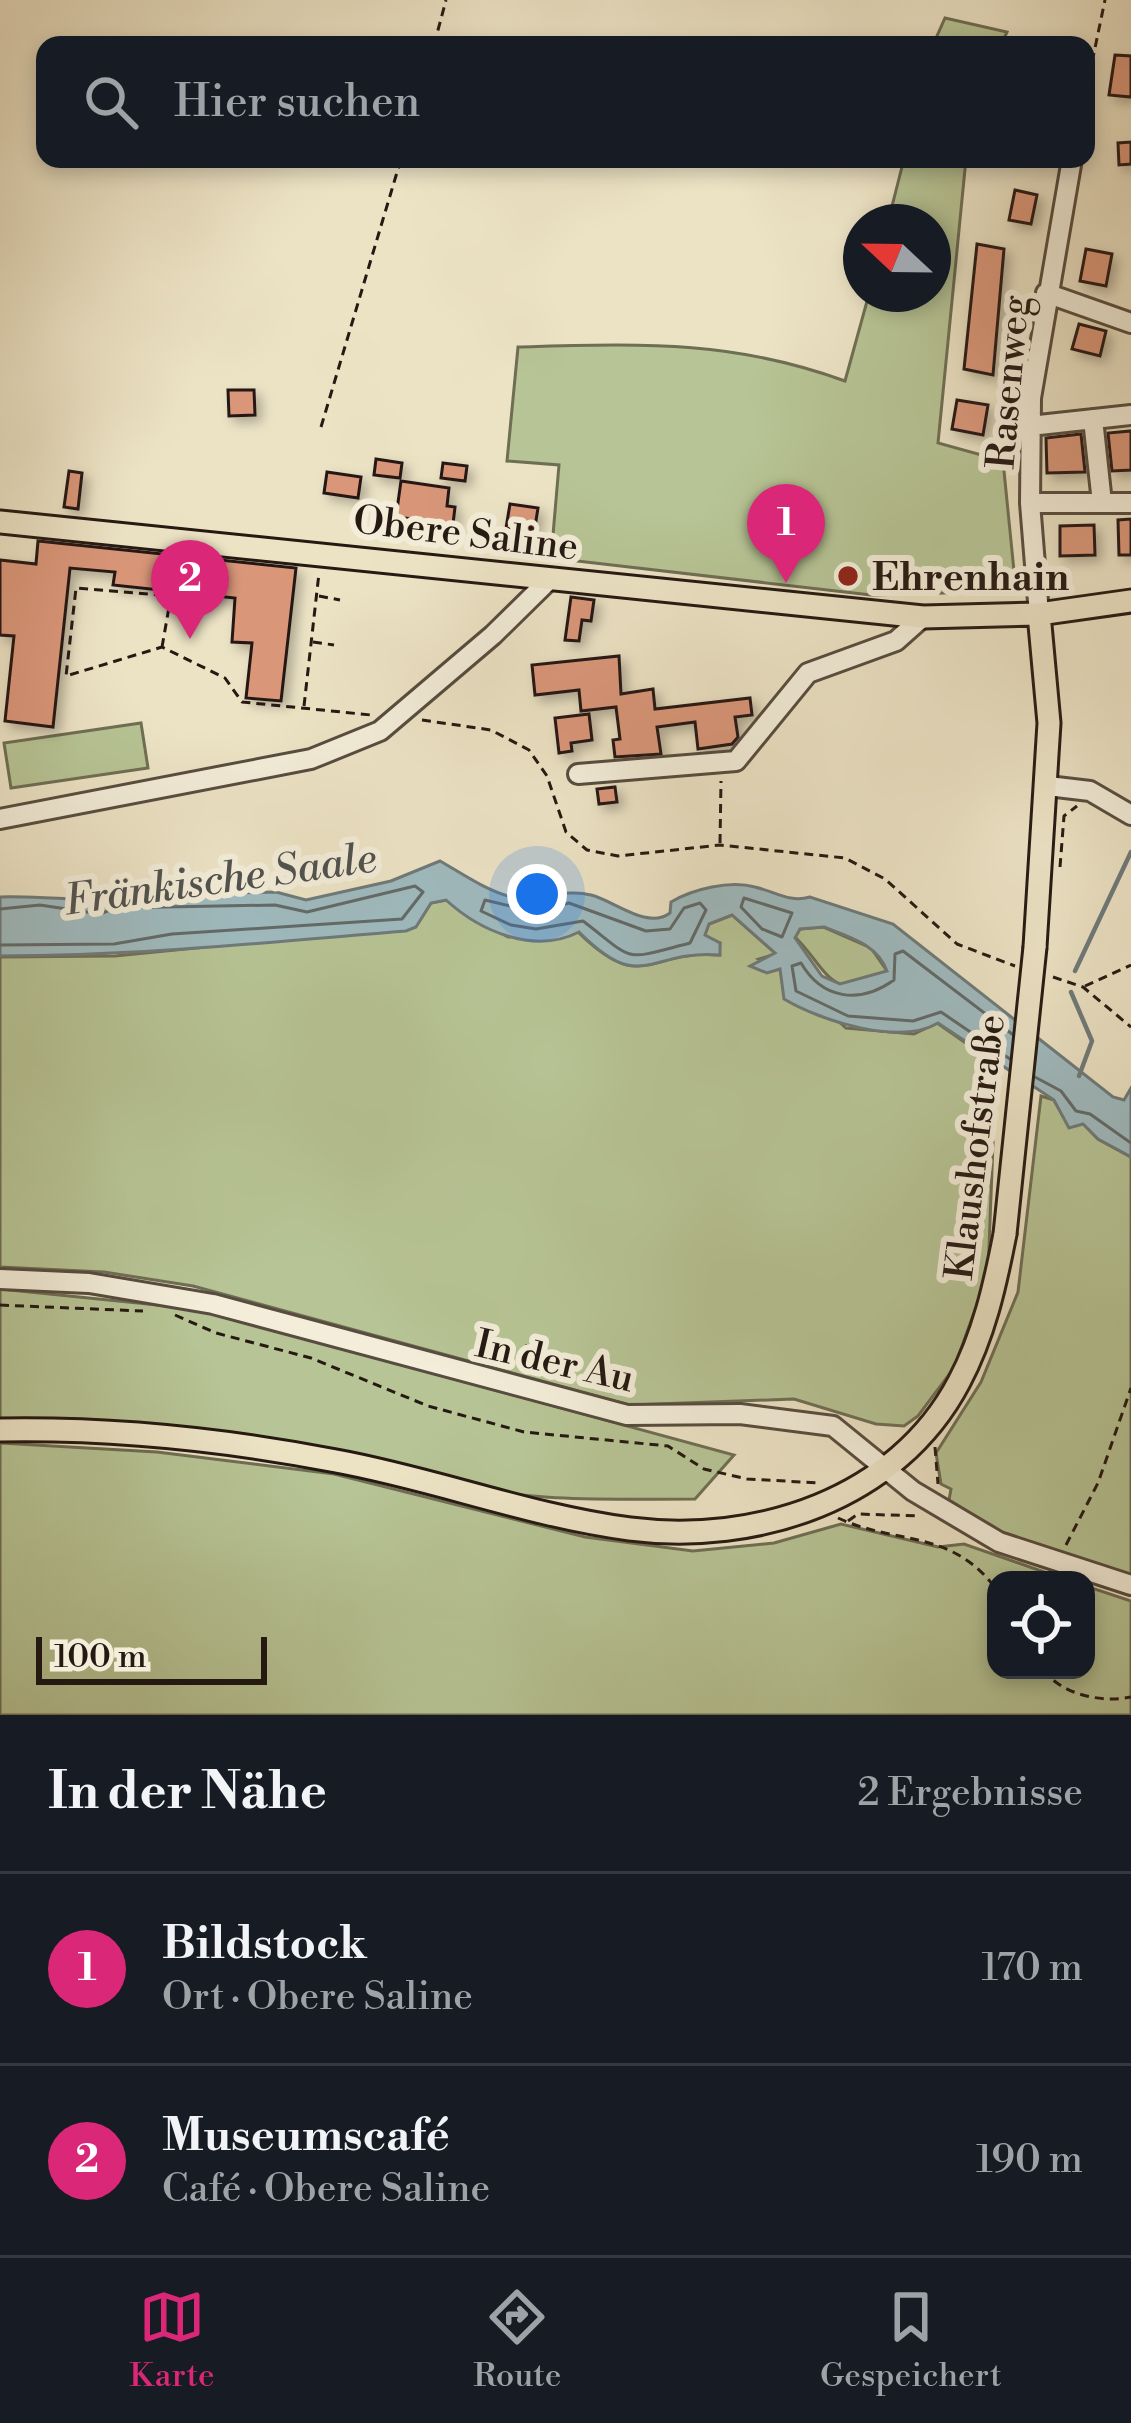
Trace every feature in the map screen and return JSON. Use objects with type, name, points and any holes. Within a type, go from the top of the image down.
[{"type":"main road","name":"Obere Saline","points":[[0,522],[922,617],[1039,614],[1131,601]]},
{"type":"main road","name":"Klaushofstraße","points":[[0,1430],[138,1436],[336,1461],[588,1522],[660,1531],[750,1527],[831,1502],[885,1468],[923,1432],[958,1385],[992,1298],[1005,1234],[1048,786],[1049,723],[1039,614]]},
{"type":"street","name":"Rasenweg","points":[[1039,614],[1030,503],[1030,426],[1046,292],[1070,168]]},
{"type":"street","points":[[1046,292],[1131,323]]},
{"type":"street","points":[[1030,426],[1131,415]]},
{"type":"street","points":[[1093,419],[1102,503]]},
{"type":"street","points":[[1030,503],[1131,502]]},
{"type":"street","points":[[0,819],[306,760],[399,718],[550,579]]},
{"type":"street","points":[[578,774],[736,761],[808,673],[896,641],[922,617]]},
{"type":"street","points":[[1048,786],[1090,791],[1131,815]]},
{"type":"street","name":"In der Au","points":[[0,1279],[89,1283],[213,1304],[627,1415],[800,1418],[854,1438],[885,1468],[984,1534],[1131,1586]]},
{"type":"path","points":[[436,36],[446,0]]},
{"type":"path","points":[[1095,48],[1105,0]]},
{"type":"path","points":[[321,427],[398,168]]},
{"type":"path","points":[[162,646],[171,596],[76,588],[66,676],[162,646],[225,678],[242,701],[491,730],[530,750],[547,776],[566,832],[587,850],[618,856],[720,845],[824,854],[866,866],[957,944],[1024,969]]},
{"type":"path","points":[[303,708],[317,593],[340,600]]},
{"type":"path","points":[[311,642],[334,645]]},
{"type":"path","points":[[720,845],[721,762]]},
{"type":"path","points":[[1059,880],[1064,816],[1090,791]]},
{"type":"path","points":[[1083,987],[1131,965]]},
{"type":"path","points":[[1040,974],[1083,987],[1131,1027]]},
{"type":"path","points":[[0,1305],[146,1311]]},
{"type":"path","points":[[165,1311],[217,1333],[310,1358],[428,1406],[524,1432],[668,1446],[704,1469],[747,1479],[821,1483],[837,1517],[933,1541],[963,1557],[987,1580]]},
{"type":"path","points":[[517,1387],[527,1344]]},
{"type":"path","points":[[1057,1562],[1098,1483],[1131,1388]]},
{"type":"path","points":[[1050,1679],[1056,1686],[1106,1702],[1131,1697]]},
{"type":"green space","points":[[945,18],[1007,32],[1005,36],[937,36]]},
{"type":"green space","points":[[902,168],[965,168],[951,311],[951,204],[893,204]]},
{"type":"green space","points":[[864,312],[951,312],[938,443],[1003,461],[1016,591],[871,595],[551,558],[559,465],[507,461],[518,347],[644,345],[723,351],[845,381]]},
{"type":"green space","points":[[141,723],[148,768],[11,788],[4,743]]},
{"type":"green space","points":[[446,900],[508,937],[578,932],[617,962],[632,966],[719,955],[720,943],[704,936],[709,924],[732,915],[776,954],[759,959],[780,968],[846,1028],[914,1034],[937,1023],[996,1064],[988,1274],[954,1368],[918,1416],[904,1426],[876,1424],[794,1399],[630,1405],[193,1286],[104,1272],[0,1267],[0,957],[115,956],[416,926],[431,903]]},
{"type":"green space","points":[[823,927],[871,948],[887,971],[853,986],[832,979],[795,937],[800,929]]},
{"type":"green space","points":[[1041,1096],[1054,1100],[1069,1127],[1083,1123],[1098,1139],[1131,1157],[1131,1576],[1002,1533],[949,1500],[951,1489],[941,1484],[936,1453],[981,1382],[1018,1292]]},
{"type":"green space","points":[[0,1289],[197,1309],[734,1455],[695,1499],[566,1498],[0,1423]]},
{"type":"green space","points":[[0,1443],[157,1452],[334,1474],[585,1537],[693,1551],[774,1543],[841,1524],[938,1547],[964,1544],[1041,1571],[987,1571],[987,1679],[1095,1679],[1095,1589],[1131,1601],[1131,1715],[0,1715]]},
{"type":"water","points":[[440,861],[508,896],[529,899],[580,893],[651,918],[670,913],[671,902],[690,893],[745,885],[789,898],[810,897],[893,924],[1113,1097],[1124,1100],[1131,1088],[1131,1157],[1098,1139],[1083,1124],[1069,1128],[1054,1100],[938,1023],[903,1032],[861,1028],[784,999],[780,969],[767,973],[750,966],[775,953],[732,915],[709,924],[705,935],[720,943],[720,955],[633,966],[600,951],[579,932],[544,941],[508,936],[446,900],[431,903],[416,927],[406,931],[153,951],[0,956],[0,897],[92,899],[276,892],[306,900],[391,881]],"holes":[[[824,927],[869,948],[887,971],[840,984],[822,976],[795,938],[800,929]]]},
{"type":"building","points":[[1115,55],[1131,56],[1131,97],[1109,95]]},
{"type":"building","points":[[1131,142],[1131,164],[1119,165],[1118,143]]},
{"type":"building","points":[[1015,190],[1037,195],[1031,224],[1009,220]]},
{"type":"building","points":[[977,244],[1004,249],[993,375],[964,369]]},
{"type":"building","points":[[1086,249],[1112,254],[1106,286],[1080,281]]},
{"type":"building","points":[[1079,324],[1106,331],[1100,356],[1072,349]]},
{"type":"building","points":[[228,390],[254,390],[255,415],[229,416]]},
{"type":"building","points":[[957,400],[988,405],[983,435],[952,429]]},
{"type":"building","points":[[1131,431],[1131,470],[1112,471],[1108,433]]},
{"type":"building","points":[[1081,434],[1085,472],[1047,473],[1046,438]]},
{"type":"building","points":[[376,459],[402,463],[400,478],[374,475]]},
{"type":"building","points":[[443,463],[467,466],[465,481],[441,478]]},
{"type":"building","points":[[69,471],[82,473],[78,509],[64,507]]},
{"type":"building","points":[[327,472],[361,477],[358,498],[324,493]]},
{"type":"building","points":[[401,481],[449,488],[447,506],[455,507],[453,524],[396,517]]},
{"type":"building","points":[[510,504],[538,508],[534,533],[506,528]]},
{"type":"building","points":[[1131,519],[1131,555],[1119,555],[1118,520]]},
{"type":"building","points":[[1094,525],[1095,555],[1060,556],[1060,526]]},
{"type":"building","points":[[38,541],[296,568],[281,701],[246,698],[252,643],[232,642],[235,598],[113,585],[115,572],[70,568],[53,727],[5,721],[14,636],[0,635],[0,560],[36,564]]},
{"type":"building","points":[[571,597],[594,600],[591,621],[582,620],[579,641],[565,640]]},
{"type":"building","points":[[619,656],[621,694],[653,689],[655,709],[750,698],[752,715],[735,717],[738,737],[732,744],[698,749],[695,722],[657,727],[661,754],[615,757],[613,740],[620,739],[616,707],[581,711],[579,690],[535,695],[532,665]]},
{"type":"building","points":[[589,714],[592,740],[571,743],[572,751],[559,753],[555,718]]},
{"type":"building","points":[[615,787],[617,802],[599,804],[597,789]]},
{"type":"waterway","points":[[1075,971],[1131,852]]},
{"type":"waterway","points":[[1071,992],[1092,1041],[1079,1076]]},
{"type":"place","name":"Ehrenhain","points":[[848,576]]},
{"type":"place","name":"Bildstock","points":[[786,583]]},
{"type":"place","name":"Museumscafé","points":[[190,639]]},
{"type":"water label","name":"Fränkische Saale","points":[[220,878]]}]
